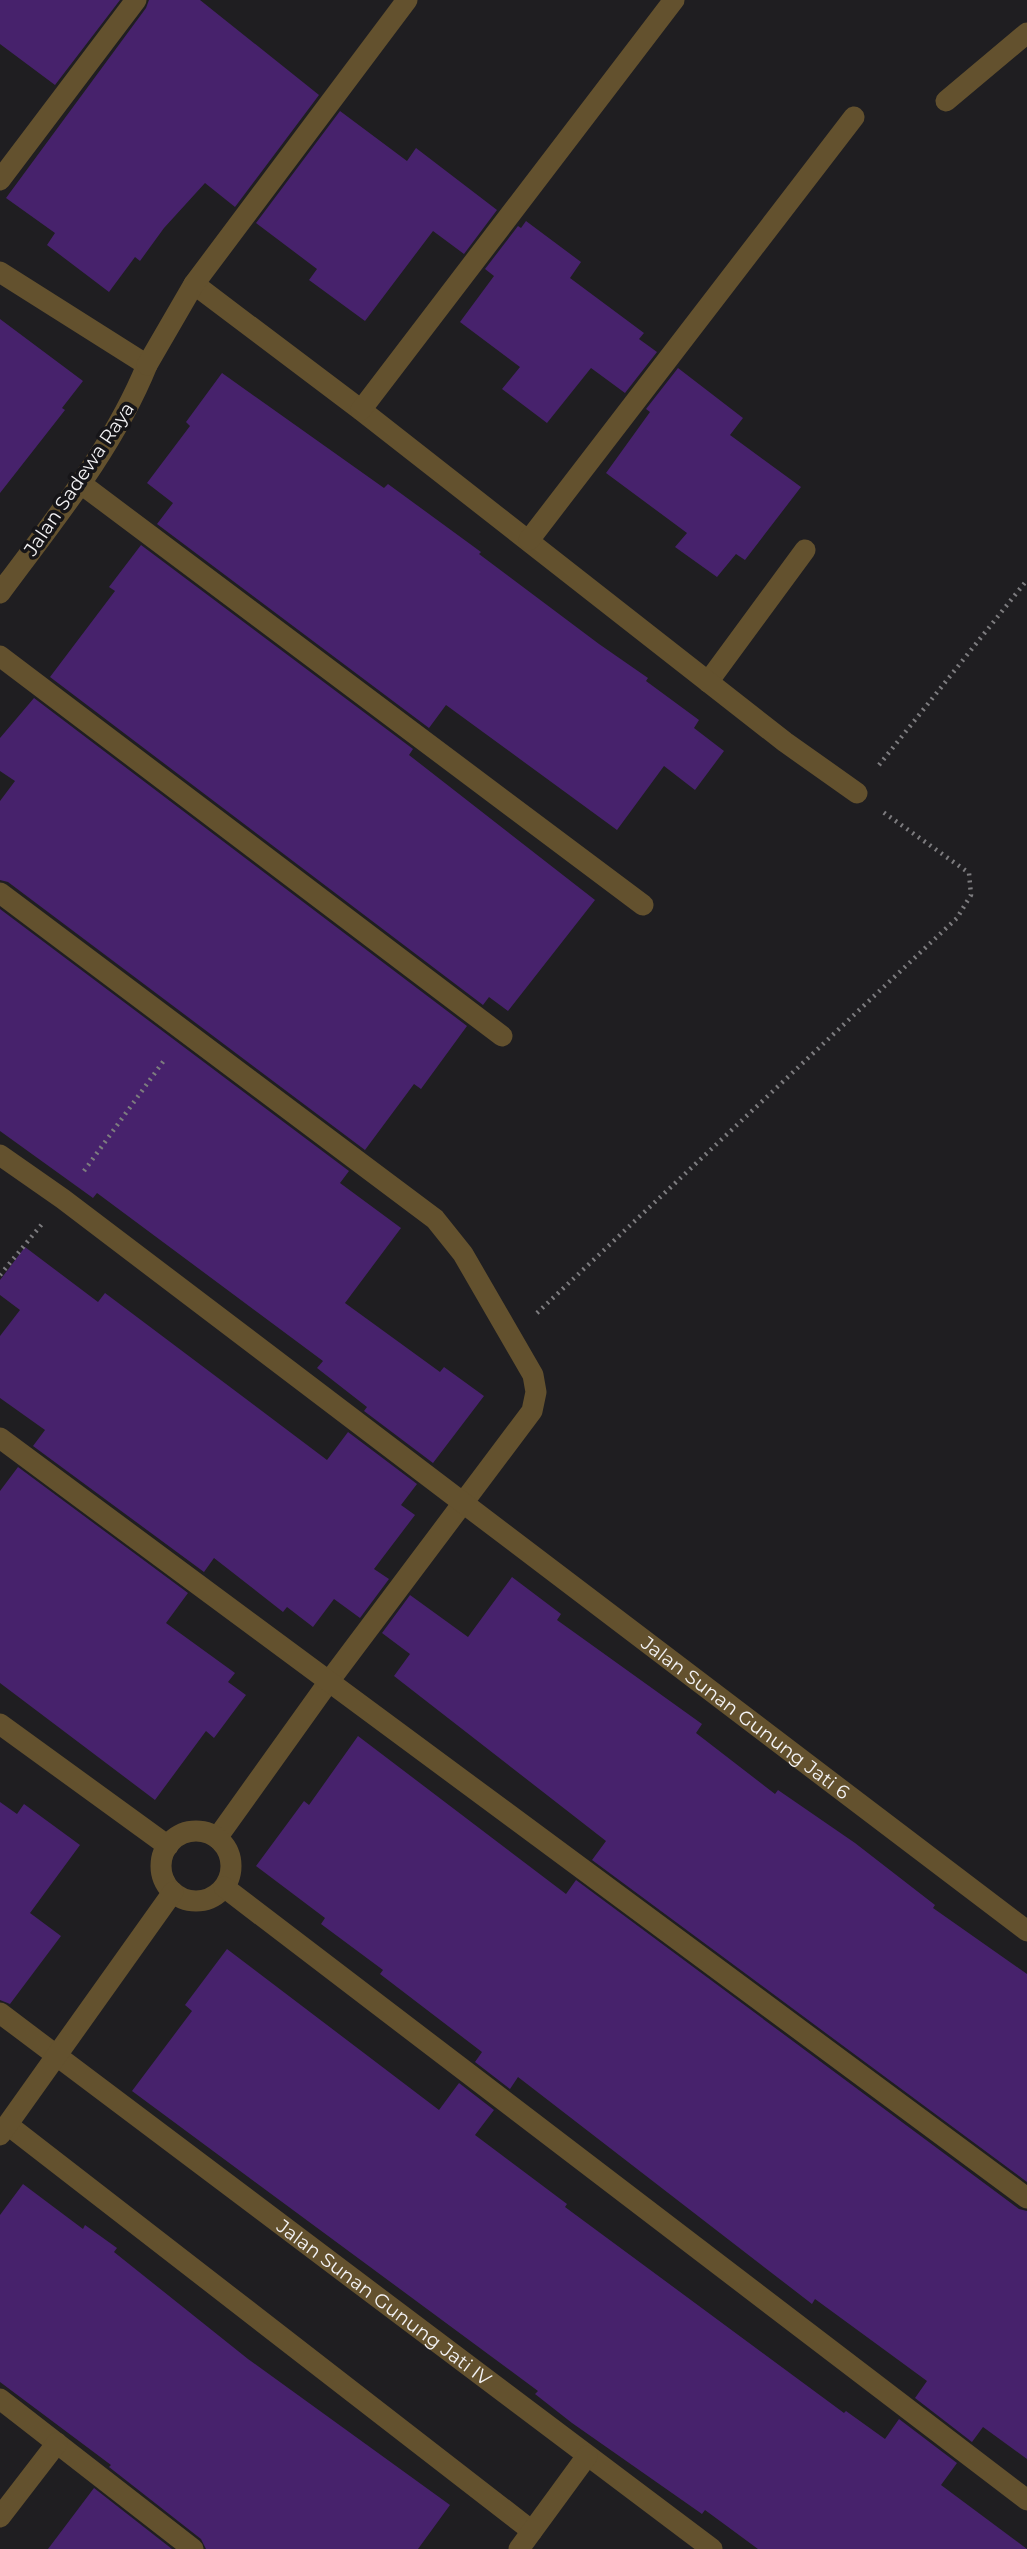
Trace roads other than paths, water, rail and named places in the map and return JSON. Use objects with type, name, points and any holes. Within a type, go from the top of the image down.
[{"type":"street","points":[[0,180],[136,0]]},
{"type":"street","name":"Jalan Sadewa Raya","points":[[0,593],[118,426],[147,365],[194,284],[407,0]]},
{"type":"street","points":[[361,410],[674,0]]},
{"type":"street","points":[[946,101],[1027,33]]},
{"type":"street","points":[[528,540],[854,117]]},
{"type":"street","points":[[0,272],[147,365]]},
{"type":"street","points":[[194,284],[361,410],[708,682],[857,793]]},
{"type":"street","points":[[80,483],[643,905]]},
{"type":"street","points":[[708,682],[805,550]]},
{"type":"street","points":[[0,656],[502,1036]]},
{"type":"street","points":[[0,893],[435,1219],[463,1254],[533,1375],[536,1392],[532,1411],[330,1680],[217,1838]]},
{"type":"street","name":"Jalan Sunan Gunung Jati 6","points":[[0,1156],[63,1199],[1027,1931]]},
{"type":"street","points":[[0,1438],[1027,2198]]},
{"type":"street","points":[[0,1724],[168,1846]]},
{"type":"street","points":[[191,1832],[205,1833],[217,1838],[231,1861],[230,1874],[224,1887],[214,1896],[200,1901],[185,1899],[173,1892],[161,1870],[162,1857],[168,1846],[178,1836],[191,1832]]},
{"type":"street","points":[[224,1887],[1027,2500]]},
{"type":"street","points":[[173,1892],[4,2130],[532,2531]]},
{"type":"street","name":"Jalan Sunan Gunung Jati IV","points":[[0,2013],[712,2549]]},
{"type":"street","points":[[0,2399],[192,2549]]},
{"type":"street","points":[[0,2517],[57,2443]]},
{"type":"street","points":[[519,2549],[587,2456]]}]
